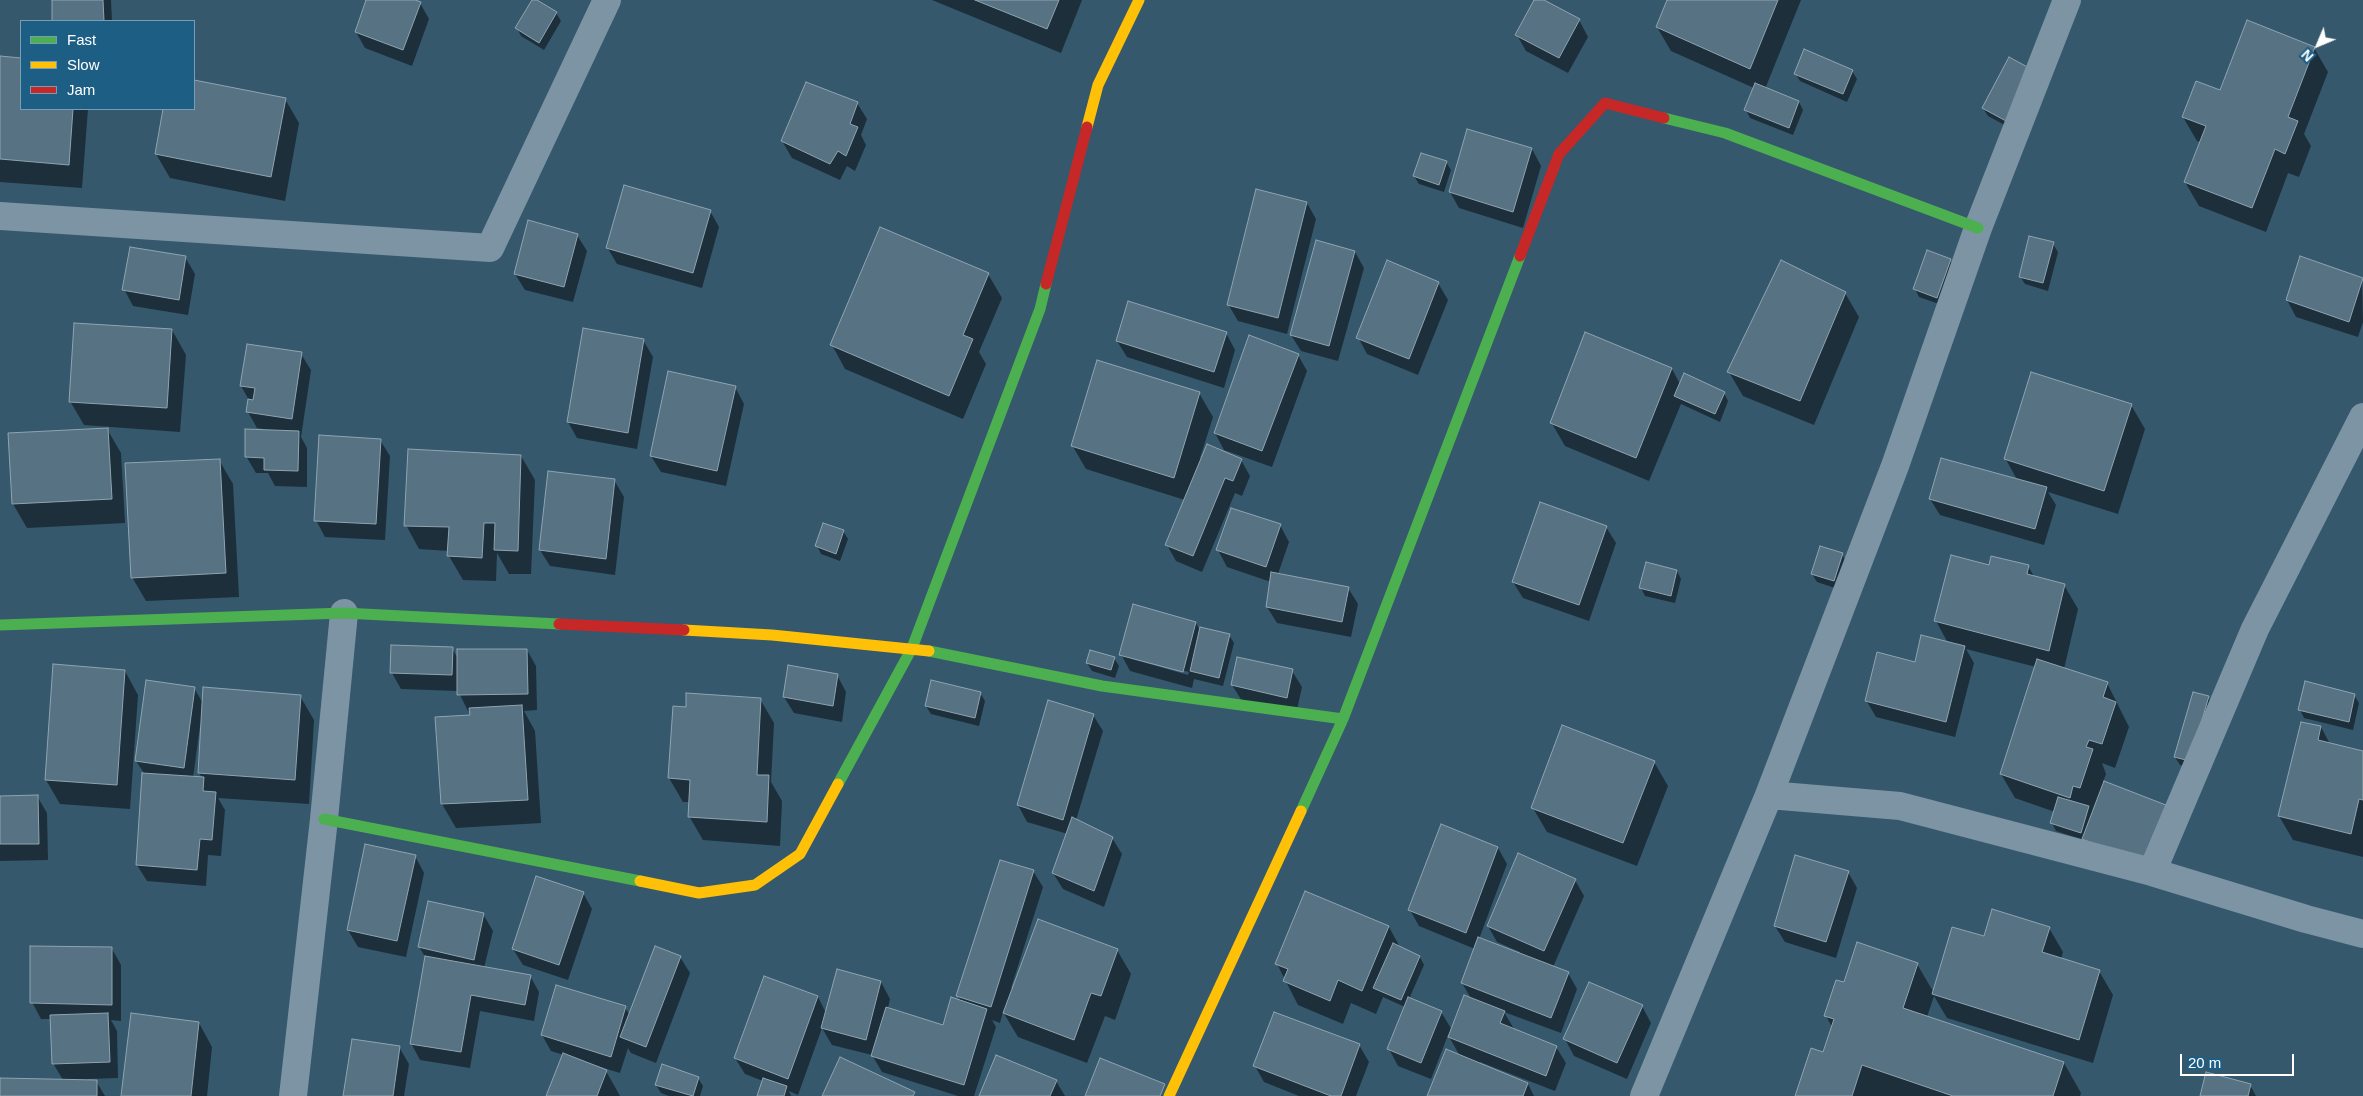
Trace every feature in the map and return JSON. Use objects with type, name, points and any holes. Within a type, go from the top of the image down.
[{"type":"street","points":[[0,216],[490,248],[607,0]]},
{"type":"street","points":[[324,819],[699,893],[755,886],[800,854],[912,648],[1040,309],[1098,85],[1139,0]]},
{"type":"street","points":[[1644,1096],[1769,795],[1895,466],[1978,228],[2067,0]]},
{"type":"street","points":[[1169,1096],[1343,719],[1560,154],[1605,103],[1725,133],[1978,228]]},
{"type":"street","points":[[2152,872],[2255,629],[2363,417]]},
{"type":"street","points":[[294,1096],[344,614]]},
{"type":"street","points":[[0,625],[344,614],[772,635],[912,648],[1102,686],[1343,719]]},
{"type":"street","points":[[1769,795],[1900,806],[2152,872],[2306,919],[2363,934]]},
{"type":"building","points":[[52,0],[103,0],[104,20],[52,20]]},
{"type":"building","points":[[366,0],[415,0],[421,2],[403,50],[355,32]]},
{"type":"building","points":[[532,0],[537,0],[557,12],[539,43],[515,28]]},
{"type":"building","points":[[975,0],[1059,0],[1047,29]]},
{"type":"building","points":[[1534,0],[1544,0],[1580,19],[1559,58],[1515,35]]},
{"type":"building","points":[[1667,0],[1778,0],[1750,69],[1656,27]]},
{"type":"building","points":[[2247,20],[2315,47],[2288,117],[2298,121],[2285,154],[2275,149],[2252,208],[2184,182],[2206,126],[2182,117],[2196,81],[2220,90]]},
{"type":"building","points":[[1804,49],[1853,70],[1843,94],[1794,74]]},
{"type":"building","points":[[0,56],[20,58],[20,110],[73,110],[69,165],[0,159]]},
{"type":"building","points":[[2009,57],[2033,70],[2006,121],[1982,108]]},
{"type":"building","points":[[195,80],[286,98],[271,177],[155,154],[163,110],[195,110]]},
{"type":"building","points":[[806,82],[858,102],[850,124],[858,127],[846,156],[838,151],[830,164],[781,141]]},
{"type":"building","points":[[1755,83],[1799,101],[1789,128],[1744,110]]},
{"type":"building","points":[[1467,129],[1532,148],[1513,212],[1449,192]]},
{"type":"building","points":[[1421,153],[1447,161],[1439,185],[1413,176]]},
{"type":"building","points":[[624,185],[711,210],[693,273],[606,248]]},
{"type":"building","points":[[1256,189],[1307,202],[1278,318],[1227,305]]},
{"type":"building","points":[[528,220],[578,234],[564,287],[514,274]]},
{"type":"building","points":[[880,227],[989,273],[963,335],[973,339],[949,396],[830,345]]},
{"type":"building","points":[[2029,236],[2054,242],[2043,283],[2019,277]]},
{"type":"building","points":[[1316,240],[1355,251],[1329,346],[1290,335]]},
{"type":"building","points":[[130,247],[186,256],[179,300],[122,290]]},
{"type":"building","points":[[1927,250],[1951,259],[1937,298],[1913,289]]},
{"type":"building","points":[[2300,256],[2363,278],[2349,322],[2286,300]]},
{"type":"building","points":[[1387,260],[1439,282],[1409,359],[1356,338]]},
{"type":"building","points":[[1781,260],[1846,292],[1800,401],[1727,372]]},
{"type":"building","points":[[1128,301],[1227,332],[1214,372],[1116,341]]},
{"type":"building","points":[[74,323],[172,329],[167,408],[69,402]]},
{"type":"building","points":[[583,328],[644,339],[628,433],[567,422]]},
{"type":"building","points":[[1585,332],[1672,368],[1636,458],[1550,423]]},
{"type":"building","points":[[1249,335],[1299,354],[1262,451],[1214,433]]},
{"type":"building","points":[[247,344],[302,352],[292,419],[246,412],[248,399],[253,400],[255,388],[240,386]]},
{"type":"building","points":[[1097,360],[1200,392],[1174,478],[1071,446]]},
{"type":"building","points":[[668,371],[736,386],[717,471],[650,456]]},
{"type":"building","points":[[2031,372],[2132,404],[2104,491],[2004,459]]},
{"type":"building","points":[[1684,373],[1725,392],[1715,414],[1674,396]]},
{"type":"building","points":[[108,428],[112,499],[12,504],[8,433]]},
{"type":"building","points":[[245,429],[299,431],[298,471],[264,470],[264,458],[245,457]]},
{"type":"building","points":[[319,435],[381,439],[376,524],[314,521]]},
{"type":"building","points":[[1207,444],[1242,459],[1233,481],[1225,478],[1193,556],[1165,545]]},
{"type":"building","points":[[408,449],[521,455],[518,551],[494,550],[495,523],[484,523],[482,558],[447,556],[449,527],[404,526]]},
{"type":"building","points":[[1941,458],[2047,487],[2035,529],[1929,499]]},
{"type":"building","points":[[220,459],[226,573],[131,578],[125,463]]},
{"type":"building","points":[[548,471],[615,479],[606,559],[539,550]]},
{"type":"building","points":[[1540,502],[1607,526],[1579,605],[1512,582]]},
{"type":"building","points":[[1231,508],[1281,524],[1266,567],[1216,550]]},
{"type":"building","points":[[823,523],[844,530],[836,554],[815,546]]},
{"type":"building","points":[[1820,546],[1843,553],[1834,581],[1811,574]]},
{"type":"building","points":[[1951,555],[1989,565],[1991,556],[2029,565],[2027,574],[2065,584],[2049,651],[1934,621]]},
{"type":"building","points":[[1646,562],[1677,570],[1671,596],[1639,588]]},
{"type":"building","points":[[1271,572],[1349,587],[1342,622],[1266,607]]},
{"type":"building","points":[[1133,604],[1196,622],[1183,672],[1119,655]]},
{"type":"building","points":[[1200,627],[1230,634],[1219,678],[1190,671]]},
{"type":"building","points":[[1921,635],[1965,646],[1946,722],[1865,701],[1877,652],[1915,662]]},
{"type":"building","points":[[391,645],[453,647],[452,675],[390,673]]},
{"type":"building","points":[[457,649],[527,649],[528,694],[457,695]]},
{"type":"building","points":[[1090,650],[1115,657],[1111,670],[1086,663]]},
{"type":"building","points":[[1237,657],[1293,669],[1287,698],[1231,685]]},
{"type":"building","points":[[2037,659],[2108,682],[2103,697],[2116,702],[2102,744],[2089,740],[2086,747],[2093,749],[2080,788],[2073,786],[2070,798],[2000,774]]},
{"type":"building","points":[[53,664],[125,670],[117,785],[45,780]]},
{"type":"building","points":[[788,665],[838,674],[833,706],[783,697]]},
{"type":"building","points":[[146,680],[195,687],[184,768],[135,761]]},
{"type":"building","points":[[931,680],[981,692],[975,718],[925,706]]},
{"type":"building","points":[[2305,681],[2355,694],[2349,722],[2298,710]]},
{"type":"building","points":[[203,687],[301,695],[295,780],[198,773]]},
{"type":"building","points":[[2193,692],[2209,696],[2190,761],[2174,757]]},
{"type":"building","points":[[686,693],[761,698],[757,775],[769,775],[767,822],[688,817],[690,780],[668,778],[673,706],[686,707]]},
{"type":"building","points":[[1048,700],[1094,714],[1063,820],[1017,805]]},
{"type":"building","points":[[522,705],[528,800],[441,804],[435,717],[470,715],[469,708]]},
{"type":"building","points":[[2301,722],[2321,726],[2318,740],[2363,751],[2363,800],[2359,799],[2351,834],[2278,816]]},
{"type":"building","points":[[1562,725],[1655,761],[1623,843],[1531,808]]},
{"type":"building","points":[[142,773],[204,777],[203,791],[216,792],[212,840],[200,839],[197,870],[136,865]]},
{"type":"building","points":[[2104,781],[2171,807],[2149,865],[2082,839]]},
{"type":"building","points":[[38,795],[39,844],[0,844],[0,796]]},
{"type":"building","points":[[2058,797],[2089,806],[2081,833],[2050,823]]},
{"type":"building","points":[[1072,817],[1113,837],[1094,891],[1052,873]]},
{"type":"building","points":[[1441,824],[1498,847],[1466,933],[1408,910]]},
{"type":"building","points":[[365,844],[416,855],[397,941],[347,930]]},
{"type":"building","points":[[1518,853],[1576,879],[1544,951],[1487,926]]},
{"type":"building","points":[[1795,855],[1849,871],[1826,942],[1774,926]]},
{"type":"building","points":[[1000,860],[1034,870],[991,1007],[956,996]]},
{"type":"building","points":[[536,876],[584,892],[559,965],[512,949]]},
{"type":"building","points":[[1305,891],[1389,926],[1362,991],[1338,980],[1330,1001],[1283,981],[1288,969],[1275,964]]},
{"type":"building","points":[[428,901],[484,913],[474,960],[418,947]]},
{"type":"building","points":[[1992,909],[2050,927],[2042,952],[2100,970],[2079,1040],[1932,994],[1952,927],[1984,936]]},
{"type":"building","points":[[1038,919],[1118,949],[1101,996],[1091,993],[1074,1040],[1003,1013]]},
{"type":"building","points":[[1478,937],[1569,972],[1551,1018],[1461,983]]},
{"type":"building","points":[[1857,942],[1918,963],[1903,1008],[2064,1062],[2053,1096],[1953,1096],[1862,1065],[1852,1096],[1795,1096],[1811,1048],[1823,1052],[1834,1019],[1824,1016],[1836,980],[1844,982]]},
{"type":"building","points":[[1393,943],[1420,956],[1401,1000],[1373,988]]},
{"type":"building","points":[[30,946],[112,947],[112,1005],[30,1003]]},
{"type":"building","points":[[655,946],[681,956],[646,1047],[620,1037]]},
{"type":"building","points":[[425,956],[531,975],[525,1005],[471,995],[461,1052],[410,1044]]},
{"type":"building","points":[[837,969],[881,981],[866,1040],[821,1028]]},
{"type":"building","points":[[764,976],[818,996],[788,1079],[734,1058]]},
{"type":"building","points":[[1589,982],[1643,1005],[1617,1063],[1563,1039]]},
{"type":"building","points":[[556,985],[626,1006],[611,1057],[541,1035]]},
{"type":"building","points":[[1464,995],[1505,1011],[1500,1023],[1557,1046],[1546,1076],[1448,1037]]},
{"type":"building","points":[[951,997],[987,1009],[964,1085],[871,1056],[886,1007],[943,1025]]},
{"type":"building","points":[[1408,997],[1442,1011],[1421,1063],[1387,1049]]},
{"type":"building","points":[[1274,1012],[1360,1044],[1341,1096],[1331,1096],[1253,1066]]},
{"type":"building","points":[[108,1013],[110,1062],[52,1064],[50,1015]]},
{"type":"building","points":[[131,1013],[199,1022],[191,1096],[121,1096]]},
{"type":"building","points":[[352,1039],[400,1046],[393,1096],[343,1096]]},
{"type":"building","points":[[1446,1049],[1528,1083],[1523,1096],[1427,1096]]},
{"type":"building","points":[[563,1053],[607,1070],[597,1096],[546,1096]]},
{"type":"building","points":[[996,1055],[1057,1080],[1050,1096],[979,1096]]},
{"type":"building","points":[[840,1057],[915,1092],[913,1096],[822,1096]]},
{"type":"building","points":[[1100,1058],[1165,1084],[1160,1096],[1085,1096]]},
{"type":"building","points":[[662,1064],[699,1077],[693,1096],[655,1085]]},
{"type":"building","points":[[2206,1072],[2251,1084],[2248,1096],[2200,1096]]},
{"type":"building","points":[[0,1078],[97,1080],[97,1096],[0,1096]]},
{"type":"building","points":[[763,1078],[787,1086],[784,1096],[757,1096]]},
{"type":"traffic: fast","points":[[1664,118],[1725,133],[1978,228]]},
{"type":"traffic: fast","points":[[1301,811],[1343,719],[1520,256]]},
{"type":"traffic: fast","points":[[838,784],[912,648],[1040,309],[1046,284]]},
{"type":"traffic: fast","points":[[0,625],[344,613],[559,624]]},
{"type":"traffic: fast","points":[[929,651],[1102,686],[1343,719]]},
{"type":"traffic: fast","points":[[324,819],[640,881]]},
{"type":"traffic: slow","points":[[1087,127],[1098,85],[1139,0]]},
{"type":"traffic: slow","points":[[684,630],[772,635],[929,651]]},
{"type":"traffic: slow","points":[[640,881],[699,893],[755,885],[800,854],[838,784]]},
{"type":"traffic: slow","points":[[1169,1096],[1301,811]]},
{"type":"traffic: jam","points":[[1520,256],[1559,154],[1605,103],[1664,118]]},
{"type":"traffic: jam","points":[[1046,284],[1087,127]]},
{"type":"traffic: jam","points":[[559,624],[684,630]]}]
